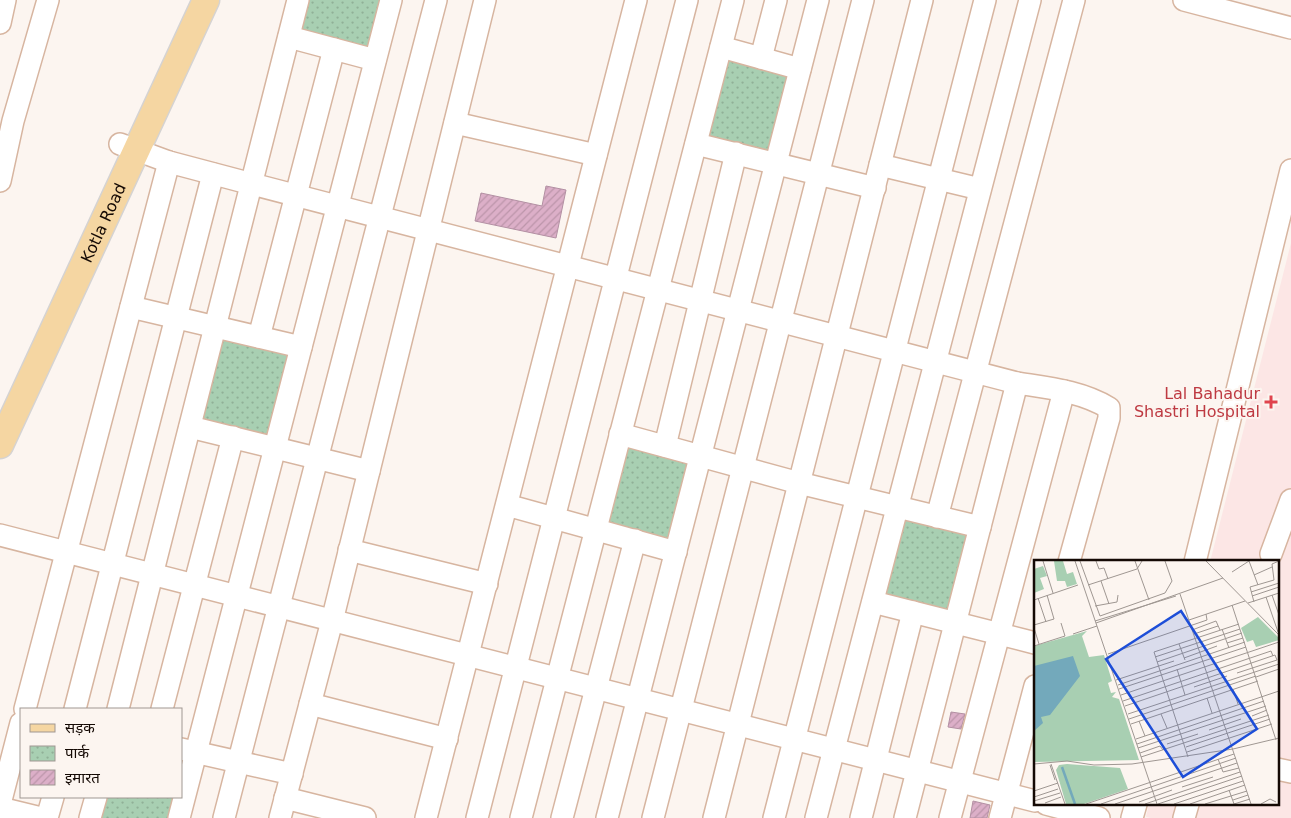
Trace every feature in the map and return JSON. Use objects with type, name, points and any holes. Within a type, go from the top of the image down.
[{"type":"main road","name":"Kotla Road","points":[[0,445],[128,146],[188,0]]},
{"type":"main road","name":"Kotla Road","points":[[0,401],[128,146],[206,0]]},
{"type":"street","points":[[0,22],[5,0]]},
{"type":"street","points":[[0,181],[7,119],[48,0]]},
{"type":"street","points":[[118,708],[298,0]]},
{"type":"street","points":[[182,796],[188,751],[236,596],[390,0]]},
{"type":"street","points":[[224,818],[436,0]]},
{"type":"street","points":[[365,818],[282,808],[332,621],[485,0]]},
{"type":"street","points":[[431,817],[447,739],[636,0]]},
{"type":"street","points":[[477,818],[687,0]]},
{"type":"street","points":[[521,818],[733,0]]},
{"type":"street","points":[[761,58],[776,0]]},
{"type":"street","points":[[607,818],[818,0]]},
{"type":"street","points":[[653,818],[863,0]]},
{"type":"street","points":[[714,818],[922,0]]},
{"type":"street","points":[[774,818],[985,0]]},
{"type":"street","points":[[816,818],[1030,0]]},
{"type":"street","points":[[937,517],[1074,0]]},
{"type":"street","points":[[1184,0],[1291,28]]},
{"type":"street","points":[[289,37],[375,60]]},
{"type":"street","points":[[721,47],[800,69]]},
{"type":"street","points":[[259,337],[334,49]]},
{"type":"street","points":[[455,123],[596,155]]},
{"type":"street","points":[[696,144],[875,188]]},
{"type":"street","points":[[128,146],[169,162],[213,174],[894,352],[1017,383],[1064,391],[1097,401],[1109,408],[1109,418],[1070,560]]},
{"type":"street","points":[[665,446],[736,153]]},
{"type":"street","points":[[25,708],[169,162]]},
{"type":"street","points":[[880,165],[980,189]]},
{"type":"street","points":[[1195,560],[1291,170]]},
{"type":"street","points":[[76,708],[213,174]]},
{"type":"street","points":[[131,307],[301,347]]},
{"type":"street","points":[[905,818],[1017,383]]},
{"type":"street","points":[[950,818],[1064,391]]},
{"type":"street","points":[[190,427],[369,471]]},
{"type":"street","points":[[620,434],[799,483],[980,527]]},
{"type":"street","points":[[162,708],[233,437]]},
{"type":"street","points":[[1271,554],[1291,500]]},
{"type":"street","points":[[507,504],[676,552]]},
{"type":"street","points":[[0,535],[1034,802]]},
{"type":"street","points":[[562,818],[635,540]]},
{"type":"street","points":[[349,550],[487,584]]},
{"type":"street","points":[[873,602],[1034,643]]},
{"type":"street","points":[[860,818],[913,612]]},
{"type":"street","points":[[1000,818],[1034,690]]},
{"type":"street","points":[[310,704],[447,739]]},
{"type":"street","points":[[20,727],[0,806],[41,818]]},
{"type":"street","points":[[188,751],[292,774]]},
{"type":"street","points":[[1278,769],[1291,772]]},
{"type":"street","points":[[48,818],[53,798]]},
{"type":"street","points":[[90,818],[96,798]]},
{"type":"street","points":[[179,818],[182,798]]},
{"type":"street","points":[[1052,806],[1092,817]]},
{"type":"shaded area","name":"Lal Bahadur Shastri Hospital","points":[[1291,243],[1291,818],[1146,817],[1149,806],[1278,806],[1278,560],[1211,560]]},
{"type":"green space","points":[[309,0],[386,0],[372,55],[299,36]]},
{"type":"green space","points":[[722,52],[798,72],[776,157],[699,139]]},
{"type":"green space","points":[[218,337],[293,357],[272,442],[195,424]]},
{"type":"green space","points":[[625,441],[696,460],[674,546],[602,527]]},
{"type":"green space","points":[[900,511],[976,531],[954,617],[877,598]]},
{"type":"green space","points":[[100,798],[181,798],[176,818],[94,818]]},
{"type":"building","points":[[546,186],[566,190],[556,238],[475,221],[481,193],[542,206]]},
{"type":"building","points":[[951,712],[965,714],[961,729],[948,727]]},
{"type":"building","points":[[973,801],[990,805],[987,818],[970,818]]},
{"type":"place","name":"Lal Bahadur Shastri Hospital","points":[[1271,402]]}]
